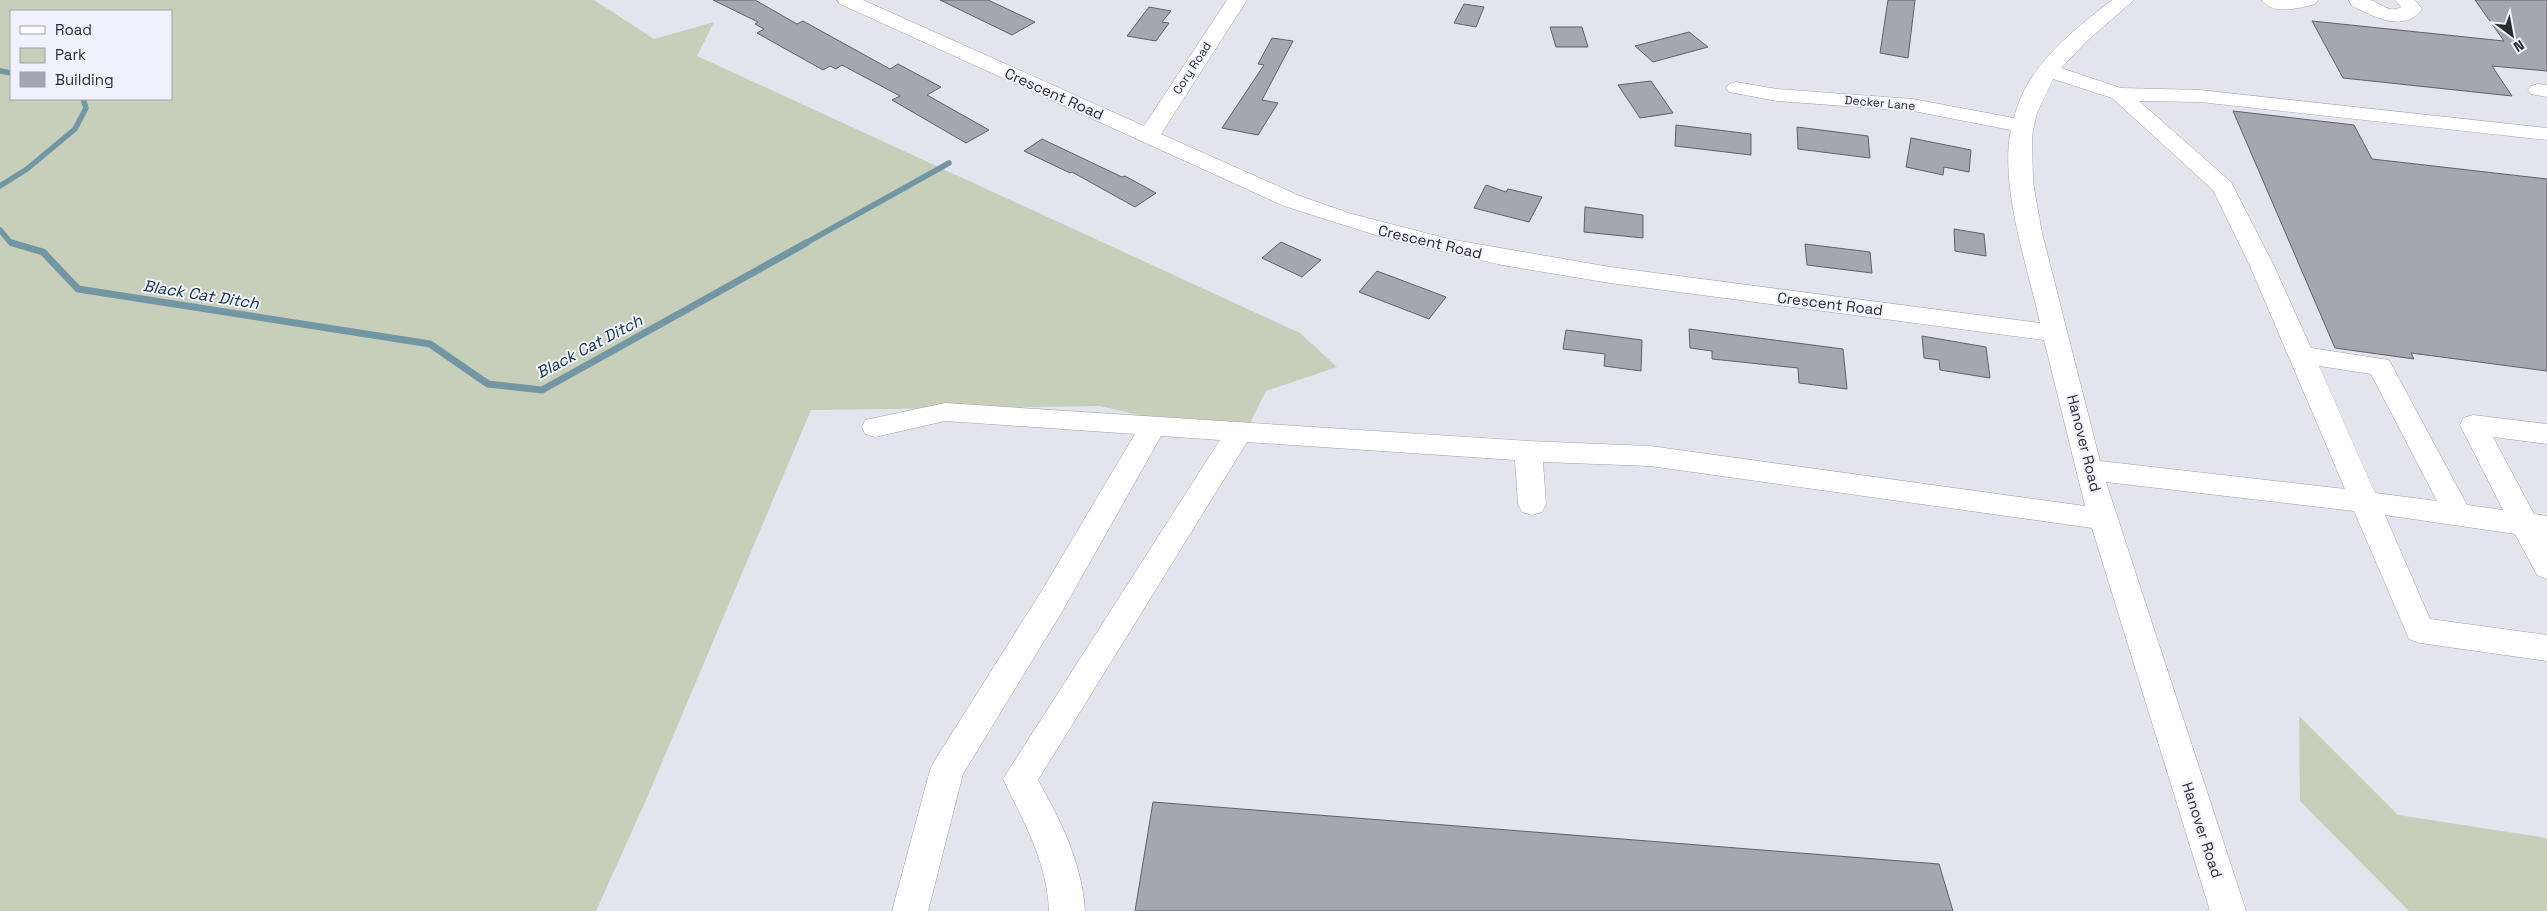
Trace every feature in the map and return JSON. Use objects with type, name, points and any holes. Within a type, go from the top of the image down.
[{"type":"street","name":"Crescent Road","points":[[847,0],[1292,202],[1341,220],[1473,253],[1592,274],[2055,333]]},
{"type":"street","name":"Cory Road","points":[[1148,137],[1237,0]]},
{"type":"street","name":"Hanover Road","points":[[2124,0],[2077,39],[2047,70],[2026,114],[2022,172],[2027,212],[2055,333],[2103,519],[2228,911]]},
{"type":"street","points":[[2279,1],[2308,0]]},
{"type":"street","points":[[2359,0],[2359,2],[2376,11],[2400,16],[2412,9],[2405,0]]},
{"type":"street","points":[[2047,70],[2119,94],[2200,96],[2547,134]]},
{"type":"street","name":"Decker Lane","points":[[1736,88],[1784,96],[1913,105],[2024,126]]},
{"type":"street","points":[[2119,94],[2223,187],[2262,266],[2302,355],[2420,630],[2547,648]]},
{"type":"street","points":[[2302,355],[2380,366],[2458,515]]},
{"type":"street","points":[[875,427],[944,412],[1238,432],[1650,456],[2103,519]]},
{"type":"street","points":[[2547,434],[2473,425],[2536,526],[2547,567]]},
{"type":"street","points":[[910,911],[947,770],[1052,600],[1153,426]]},
{"type":"street","points":[[1067,911],[1067,899],[1053,844],[1020,779],[1238,432]]},
{"type":"street","points":[[1528,450],[1532,504]]},
{"type":"street","points":[[2090,470],[2365,502],[2536,526]]},
{"type":"green space","points":[[0,0],[594,0],[654,39],[714,22],[697,56],[1300,333],[1337,367],[1266,391],[1242,439],[1100,406],[811,410],[646,800],[596,911],[0,911]]},
{"type":"green space","points":[[2299,716],[2398,815],[2547,838],[2547,911],[2409,911],[2300,801]]},
{"type":"building","points":[[713,0],[755,0],[797,24],[803,21],[890,69],[898,64],[941,87],[927,95],[989,130],[966,143],[892,100],[900,96],[842,65],[836,69],[830,66],[823,70],[757,33],[764,29],[755,24],[758,22]]},
{"type":"building","points":[[940,0],[988,0],[1035,22],[1012,35]]},
{"type":"building","points":[[1888,0],[1915,0],[1908,58],[1880,53]]},
{"type":"building","points":[[2475,0],[2547,0],[2547,71],[2492,66],[2512,96],[2343,78],[2312,21],[2504,41]]},
{"type":"building","points":[[1464,4],[1484,7],[1476,27],[1454,23]]},
{"type":"building","points":[[1149,7],[1171,11],[1162,22],[1169,23],[1156,41],[1127,36]]},
{"type":"building","points":[[1550,27],[1582,27],[1588,47],[1556,47]]},
{"type":"building","points":[[1689,32],[1708,47],[1653,62],[1635,46]]},
{"type":"building","points":[[1272,38],[1293,41],[1262,100],[1278,103],[1258,135],[1222,128],[1264,65],[1258,64]]},
{"type":"building","points":[[1651,81],[1673,113],[1640,118],[1618,85]]},
{"type":"building","points":[[2233,111],[2354,125],[2372,159],[2547,179],[2547,371],[2411,353],[2414,359],[2335,348]]},
{"type":"building","points":[[1676,125],[1751,134],[1751,155],[1675,146]]},
{"type":"building","points":[[1797,127],[1868,136],[1870,158],[1798,149]]},
{"type":"building","points":[[1911,138],[1971,150],[1969,172],[1944,167],[1943,175],[1906,167]]},
{"type":"building","points":[[1042,139],[1122,177],[1125,176],[1156,193],[1135,207],[1072,172],[1070,173],[1024,151]]},
{"type":"building","points":[[1486,185],[1506,192],[1508,189],[1542,197],[1529,222],[1474,208]]},
{"type":"building","points":[[1585,207],[1643,215],[1643,238],[1584,232]]},
{"type":"building","points":[[1954,229],[1984,234],[1986,256],[1955,251]]},
{"type":"building","points":[[1281,242],[1321,260],[1302,277],[1262,258]]},
{"type":"building","points":[[1805,244],[1870,252],[1872,273],[1807,265]]},
{"type":"building","points":[[1377,271],[1446,297],[1429,319],[1359,292]]},
{"type":"building","points":[[1689,329],[1843,349],[1847,389],[1799,383],[1798,368],[1712,359],[1712,351],[1690,348]]},
{"type":"building","points":[[1566,330],[1642,340],[1641,371],[1604,366],[1605,354],[1563,349]]},
{"type":"building","points":[[1922,336],[1986,347],[1990,378],[1940,370],[1939,360],[1924,358]]},
{"type":"building","points":[[1153,802],[1939,864],[1953,911],[1135,911]]},
{"type":"waterway","name":"Black Cat Ditch","points":[[0,71],[10,73]]},
{"type":"waterway","name":"Black Cat Ditch","points":[[0,186],[27,169],[75,129],[86,108],[83,100]]},
{"type":"waterway","name":"Black Cat Ditch","points":[[804,244],[949,163]]},
{"type":"waterway","name":"Black Cat Ditch","points":[[0,230],[10,242],[16,244]]},
{"type":"waterway","name":"Black Cat Ditch","points":[[12,243],[43,252],[78,289],[430,344],[488,384],[542,390],[806,243]]}]
